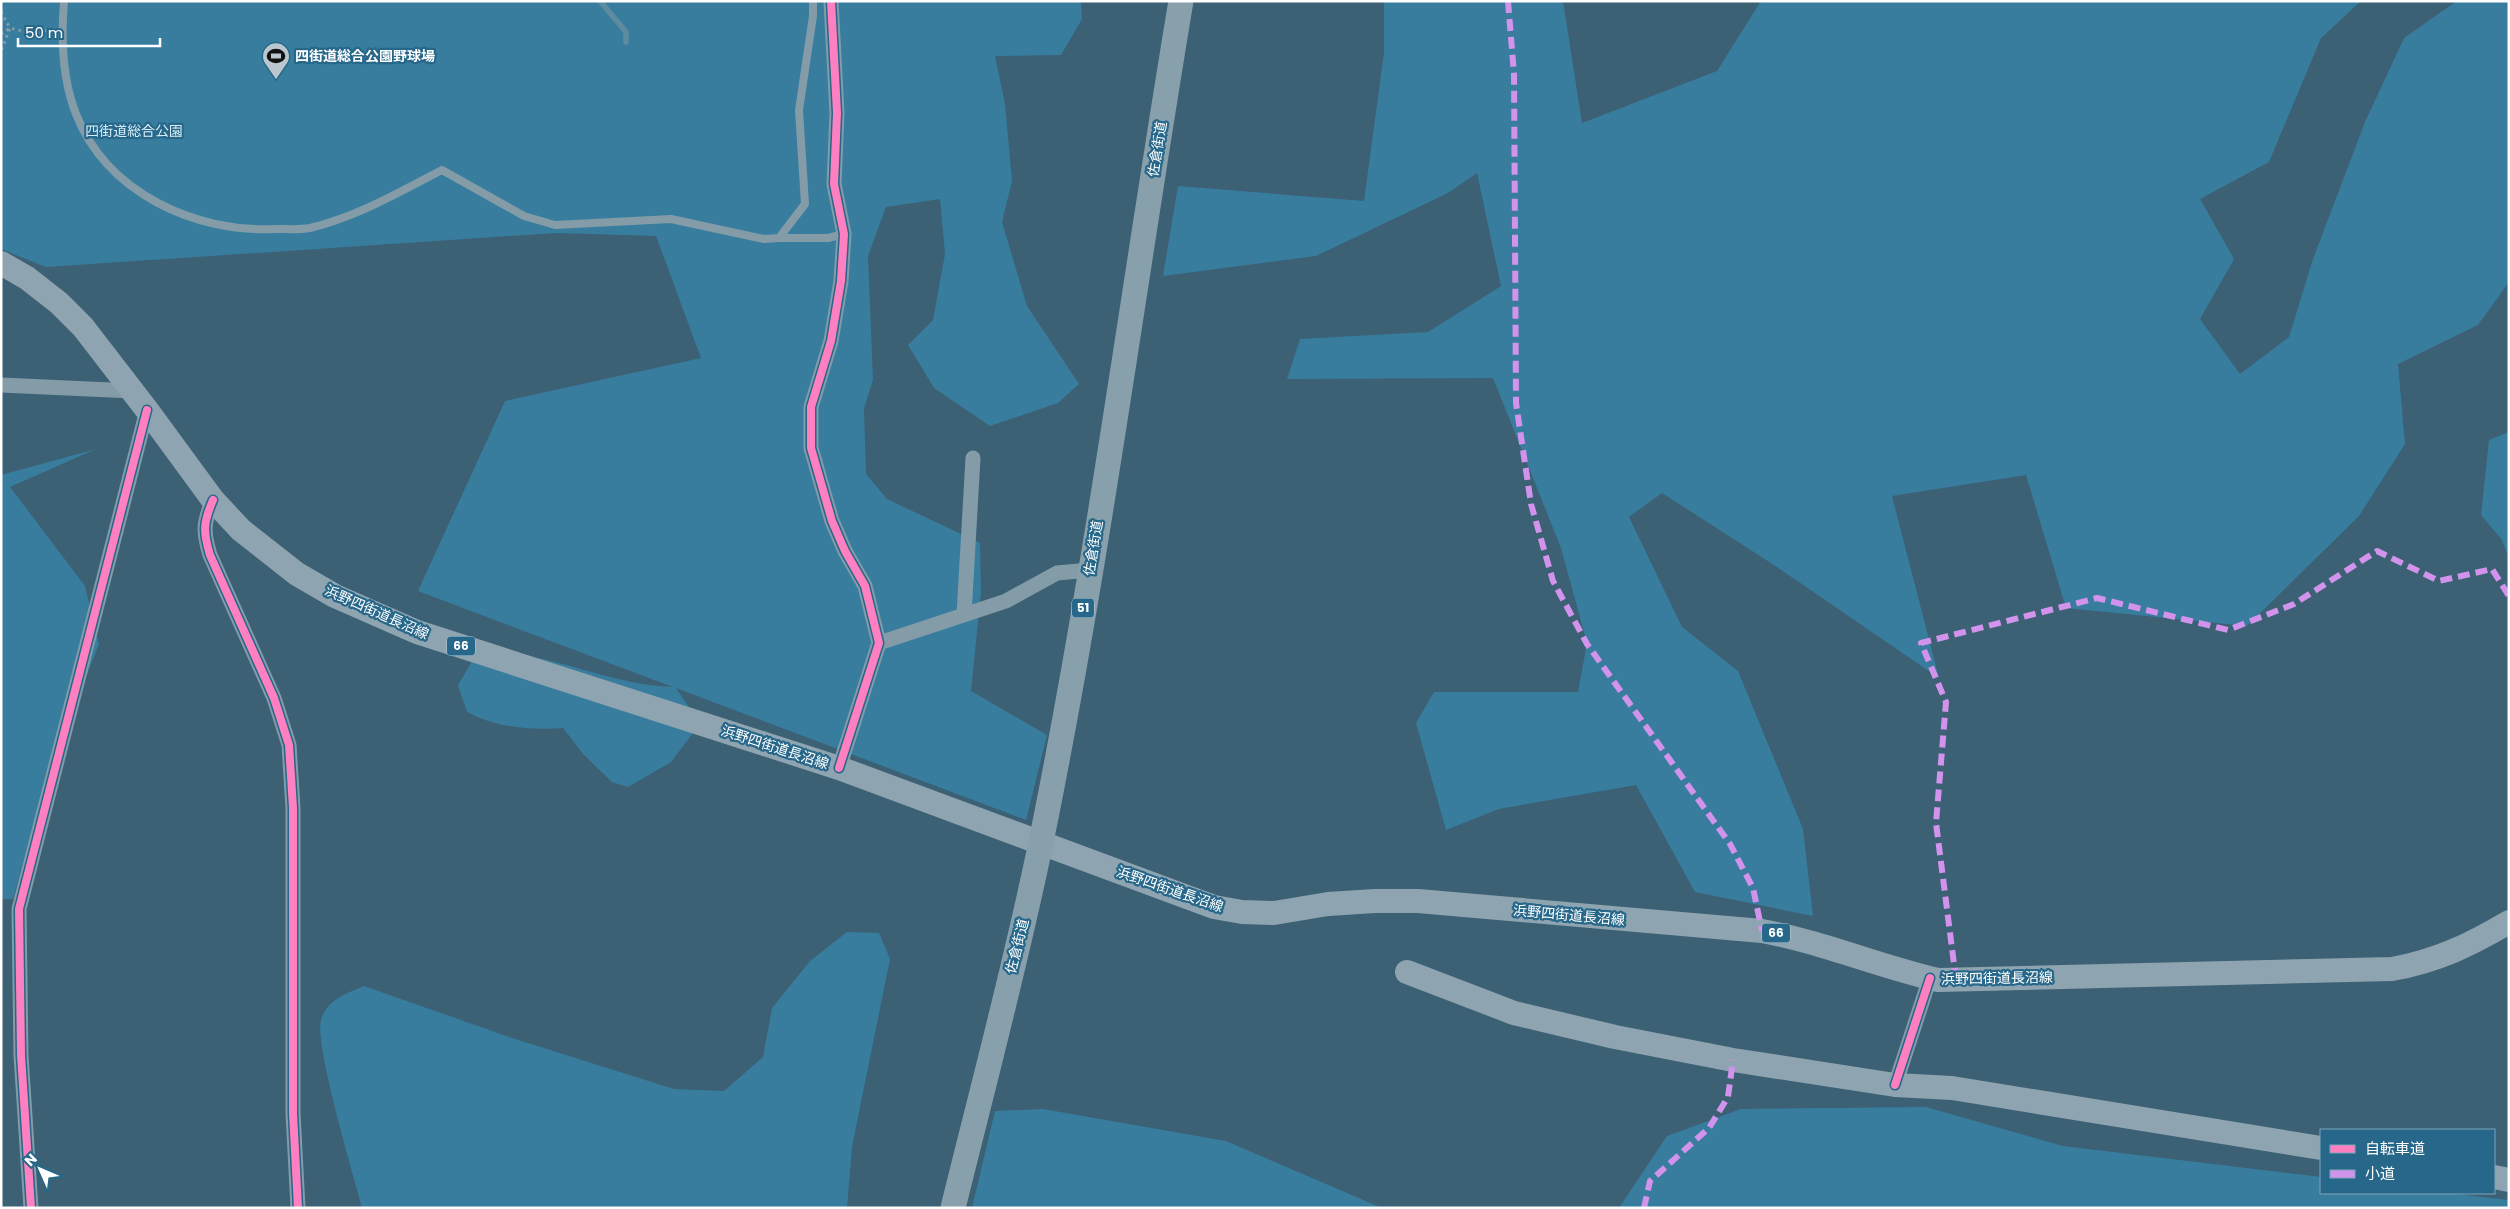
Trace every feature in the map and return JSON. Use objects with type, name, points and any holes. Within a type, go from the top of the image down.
[{"type":"highway","name":"佐倉街道","points":[[953,1208],[1040,844],[1090,570],[1181,1]]},
{"type":"main road","name":"浜野四街道長沼線","points":[[1,263],[27,278],[59,303],[83,327],[133,391],[213,500],[241,530],[285,565],[335,596],[416,632],[839,768],[1214,907],[1242,912],[1274,913],[1328,904],[1375,900],[1418,901],[1762,931],[1790,936],[1888,968],[1938,980],[2392,969],[2424,963],[2446,955],[2509,922]]},
{"type":"main road","points":[[1407,972],[1514,1013],[1615,1037],[1734,1060],[1895,1085],[1952,1088],[2320,1148]]},
{"type":"main road","points":[[2495,1177],[2509,1180]]},
{"type":"street","points":[[831,1],[837,113],[834,184],[844,234],[842,281],[831,340],[811,407],[812,448],[832,521],[845,551],[865,586],[879,643],[839,768]]},
{"type":"street","points":[[1,386],[133,391]]},
{"type":"street","points":[[31,1208],[21,1055],[19,910],[147,410]]},
{"type":"street","points":[[964,615],[973,458]]},
{"type":"street","points":[[213,500],[206,517],[204,534],[208,548],[274,698],[290,745],[293,808],[293,1114],[298,1208]]},
{"type":"street","points":[[879,643],[1006,601],[1057,573],[1090,570]]},
{"type":"street","points":[[1895,1085],[1930,978]]},
{"type":"lane","points":[[64,1],[62,25],[65,74],[76,114],[99,154],[133,189],[166,208],[209,223],[252,230],[308,228],[359,212],[442,170],[524,216],[555,225],[671,219],[764,239],[828,238],[844,234]]},
{"type":"lane","points":[[779,238],[805,204],[799,110],[813,16],[813,1]]},
{"type":"path","points":[[1,12],[10,28],[34,34],[62,25]]},
{"type":"path","points":[[1,34],[10,28]]},
{"type":"path","points":[[1,51],[10,28]]},
{"type":"green space","name":"四街道総合公園","points":[[1,1],[1081,1],[1082,19],[1061,55],[995,56],[1005,104],[1012,181],[1002,222],[1027,306],[1079,384],[1058,403],[990,426],[934,388],[908,345],[933,320],[945,254],[940,199],[886,207],[868,256],[873,380],[864,408],[866,474],[887,499],[980,543],[981,593],[971,691],[1047,735],[1026,820],[676,688],[689,707],[693,733],[671,762],[628,787],[612,782],[584,755],[563,728],[538,729],[502,725],[467,712],[458,685],[477,653],[504,653],[529,656],[631,682],[673,687],[418,591],[505,401],[701,358],[656,236],[556,233],[46,267],[1,249]]},
{"type":"green space","points":[[1384,1],[1563,1],[1582,123],[1717,71],[1761,1],[2361,1],[2321,38],[2269,162],[2200,199],[2234,259],[2200,319],[2240,374],[2289,337],[2313,259],[2365,122],[2404,38],[2457,1],[2509,1],[2509,282],[2478,325],[2398,364],[2405,444],[2359,516],[2247,626],[2066,608],[2026,475],[1892,496],[1939,678],[1777,567],[1662,493],[1629,517],[1682,627],[1738,671],[1803,829],[1813,916],[1695,892],[1636,785],[1499,809],[1446,830],[1416,723],[1434,692],[1578,692],[1587,643],[1561,548],[1493,378],[1287,379],[1300,339],[1428,332],[1501,286],[1477,173],[1448,193],[1316,256],[1163,276],[1178,186],[1364,201],[1384,53]]},
{"type":"green space","points":[[2509,432],[2509,558],[2502,540],[2481,515],[2489,440]]},
{"type":"green space","points":[[96,449],[10,487],[85,586],[99,644],[48,774],[13,899],[1,899],[1,475]]},
{"type":"green space","points":[[847,932],[879,933],[890,959],[852,1147],[847,1208],[362,1208],[329,1082],[320,1034],[321,1020],[324,1013],[332,1002],[338,998],[364,986],[512,1038],[674,1089],[724,1091],[763,1057],[772,1008],[810,961]]},
{"type":"green space","points":[[1926,1107],[2063,1146],[2320,1177],[2320,1194],[2457,1194],[2509,1200],[2509,1208],[1619,1208],[1667,1136],[1741,1109]]},
{"type":"green space","points":[[1043,1109],[1226,1141],[1382,1208],[972,1208],[995,1111]]},
{"type":"waterway","points":[[600,1],[626,32],[626,42]]},
{"type":"marked path","points":[[1508,1],[1514,74],[1516,403],[1531,504],[1553,581],[1587,644],[1730,844],[1753,888],[1762,931]]},
{"type":"marked path","points":[[1956,980],[1936,823],[1946,702],[1921,643],[2097,598],[2228,630],[2294,604],[2377,551],[2439,581],[2492,569],[2509,596]]},
{"type":"marked path","points":[[1644,1208],[1650,1181],[1709,1128],[1728,1097],[1733,1060]]},
{"type":"cycle path","points":[[831,1],[837,113],[834,184],[844,234],[841,281],[831,341],[811,407],[811,448],[832,521],[845,551],[865,586],[879,643],[839,768]]},
{"type":"cycle path","points":[[31,1208],[21,1055],[19,909],[147,410]]},
{"type":"cycle path","points":[[213,500],[207,515],[205,528],[210,555],[274,698],[289,745],[293,808],[293,1113],[298,1208]]},
{"type":"cycle path","points":[[1895,1085],[1930,978]]},
{"type":"place","name":"四街道総合公園野球場","points":[[276,80]]}]
